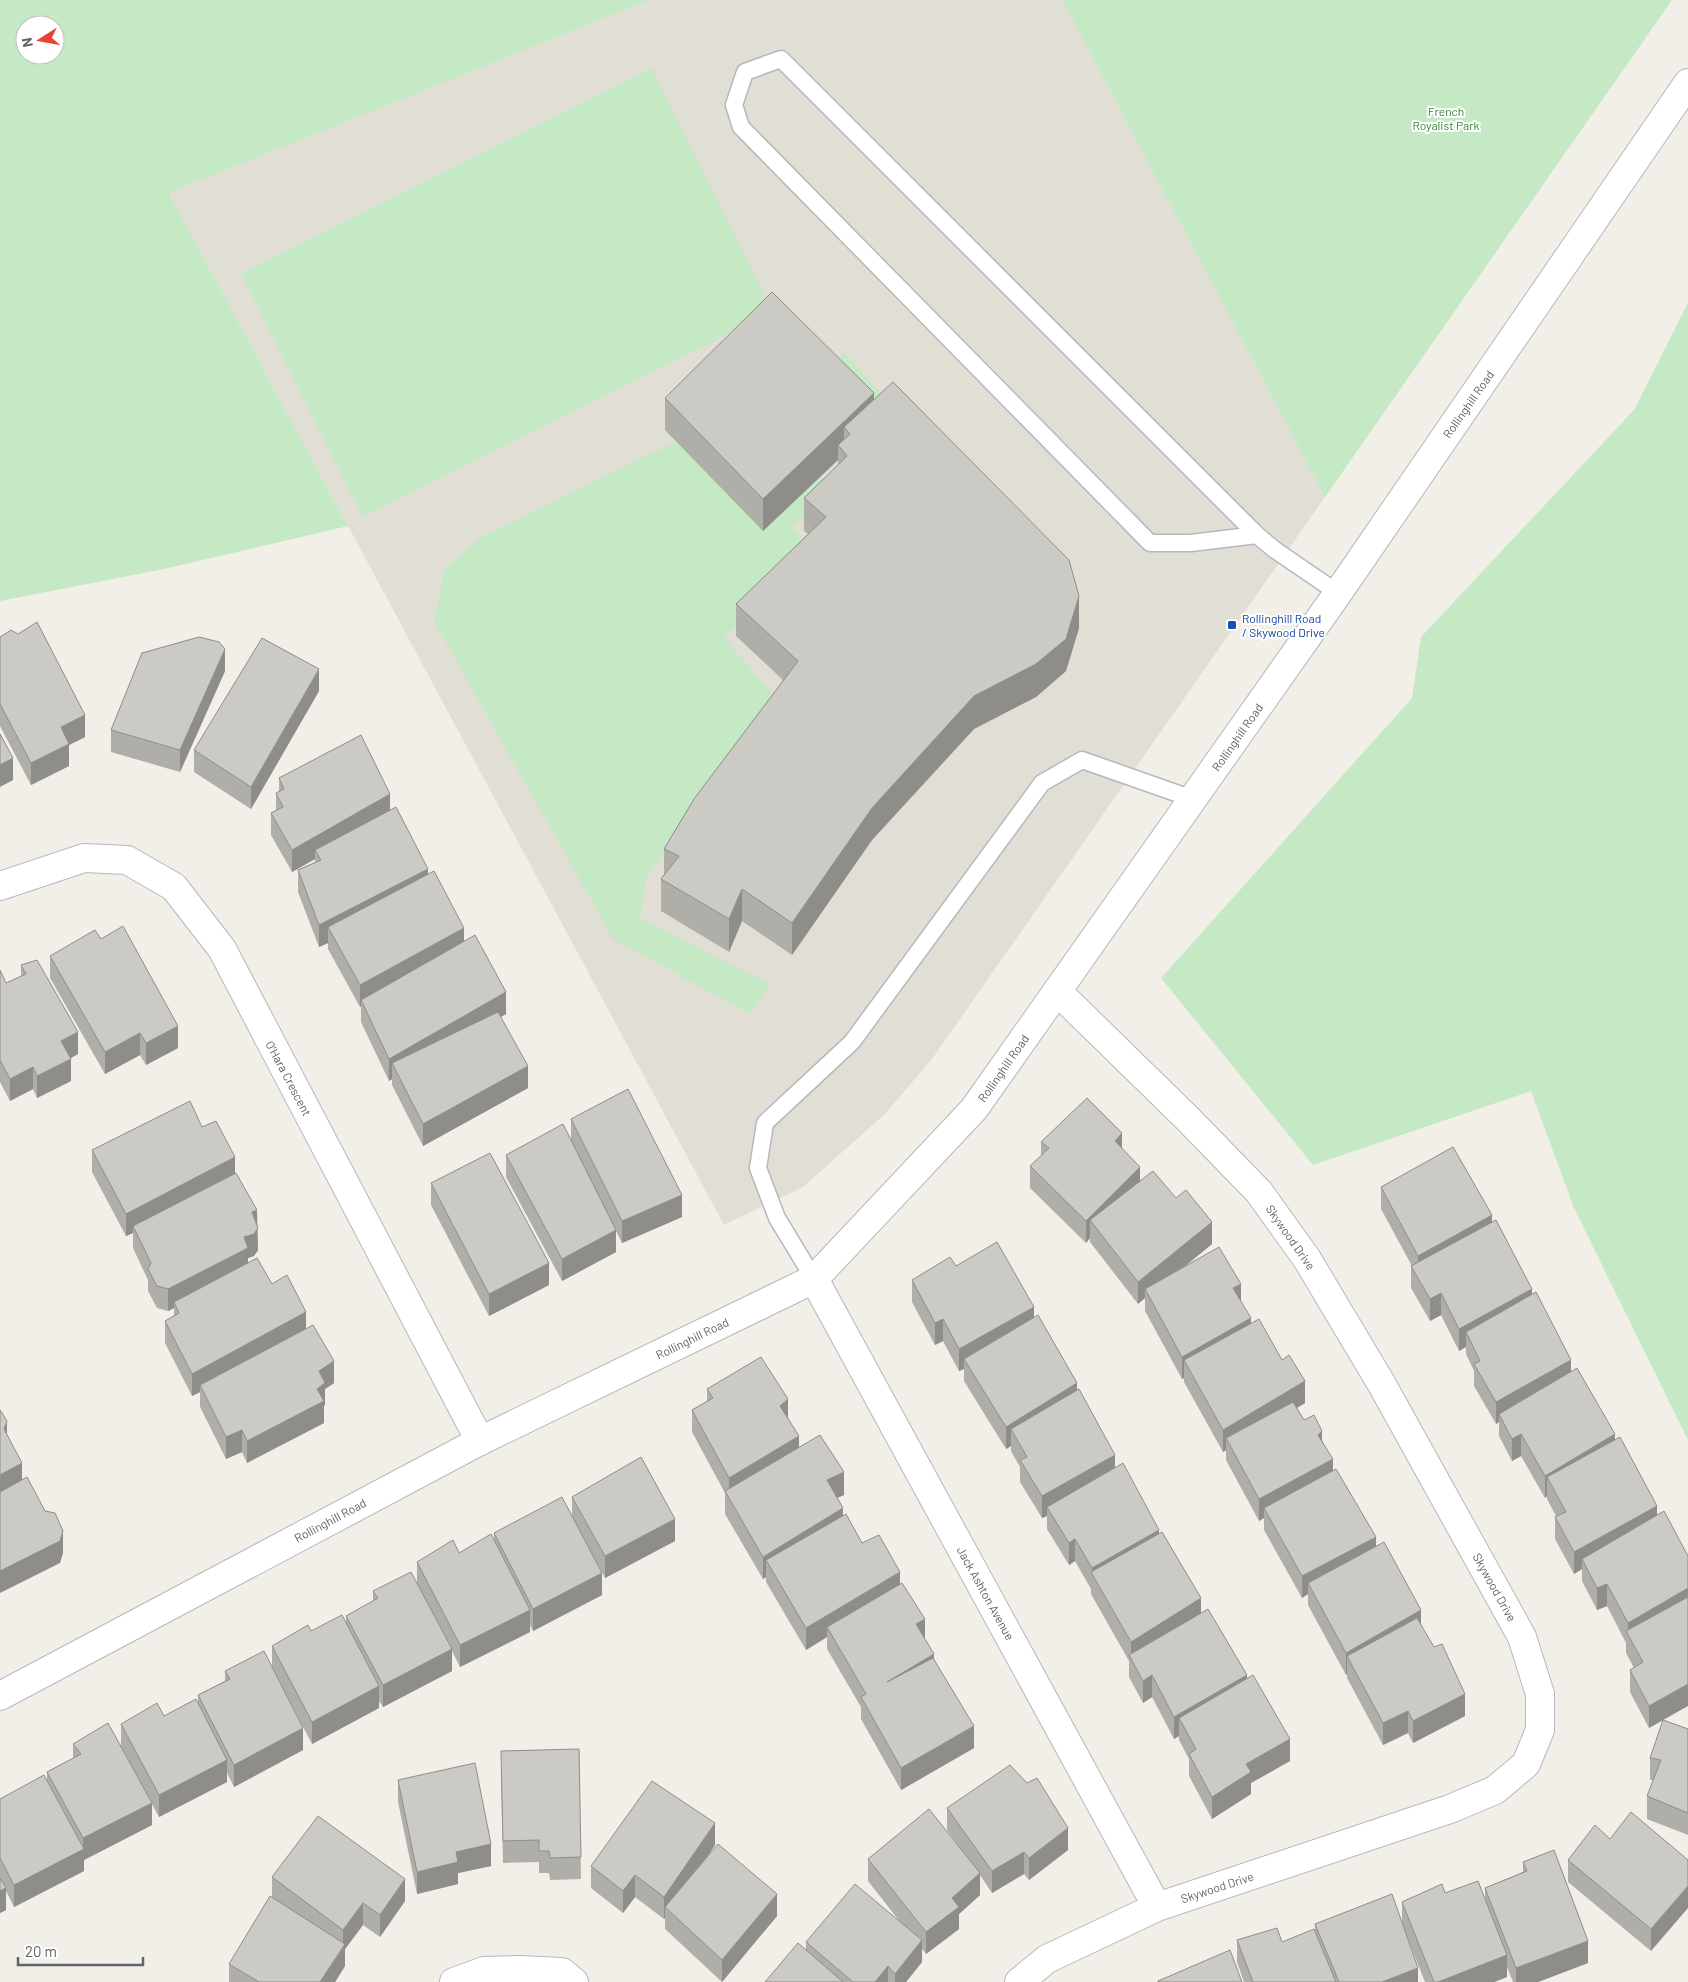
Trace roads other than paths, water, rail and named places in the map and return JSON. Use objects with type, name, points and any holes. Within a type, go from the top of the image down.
[{"type":"street","name":"Rollinghill Road","points":[[0,1696],[480,1441],[814,1278],[974,1109],[1338,593],[1688,83]]},
{"type":"street","name":"O'Hara Crescent","points":[[0,886],[84,858],[127,860],[174,887],[222,949],[480,1441]]},
{"type":"street","name":"Skywood Drive","points":[[1020,1982],[1047,1959],[1158,1907],[1450,1809],[1495,1790],[1526,1764],[1540,1730],[1540,1694],[1522,1637],[1381,1383],[1307,1259],[1259,1192],[1188,1119],[1057,991]]},
{"type":"street","name":"Jack Ashton Avenue","points":[[814,1278],[1158,1907]]},
{"type":"street","points":[[454,1982],[484,1971],[519,1970],[562,1972],[574,1982]]},
{"type":"lane","points":[[1257,535],[1191,543],[1150,543],[741,127],[734,104],[745,72],[781,59],[1257,535],[1275,550],[1338,593]]},
{"type":"lane","points":[[814,1278],[777,1218],[758,1168],[765,1124],[852,1042],[1042,783],[1082,760],[1193,799]]},
{"type":"place","name":"Rollinghill Road / Skywood Drive","points":[[1232,625]]},
{"type":"park label","name":"French Royalist Park","points":[[1446,118]]}]
